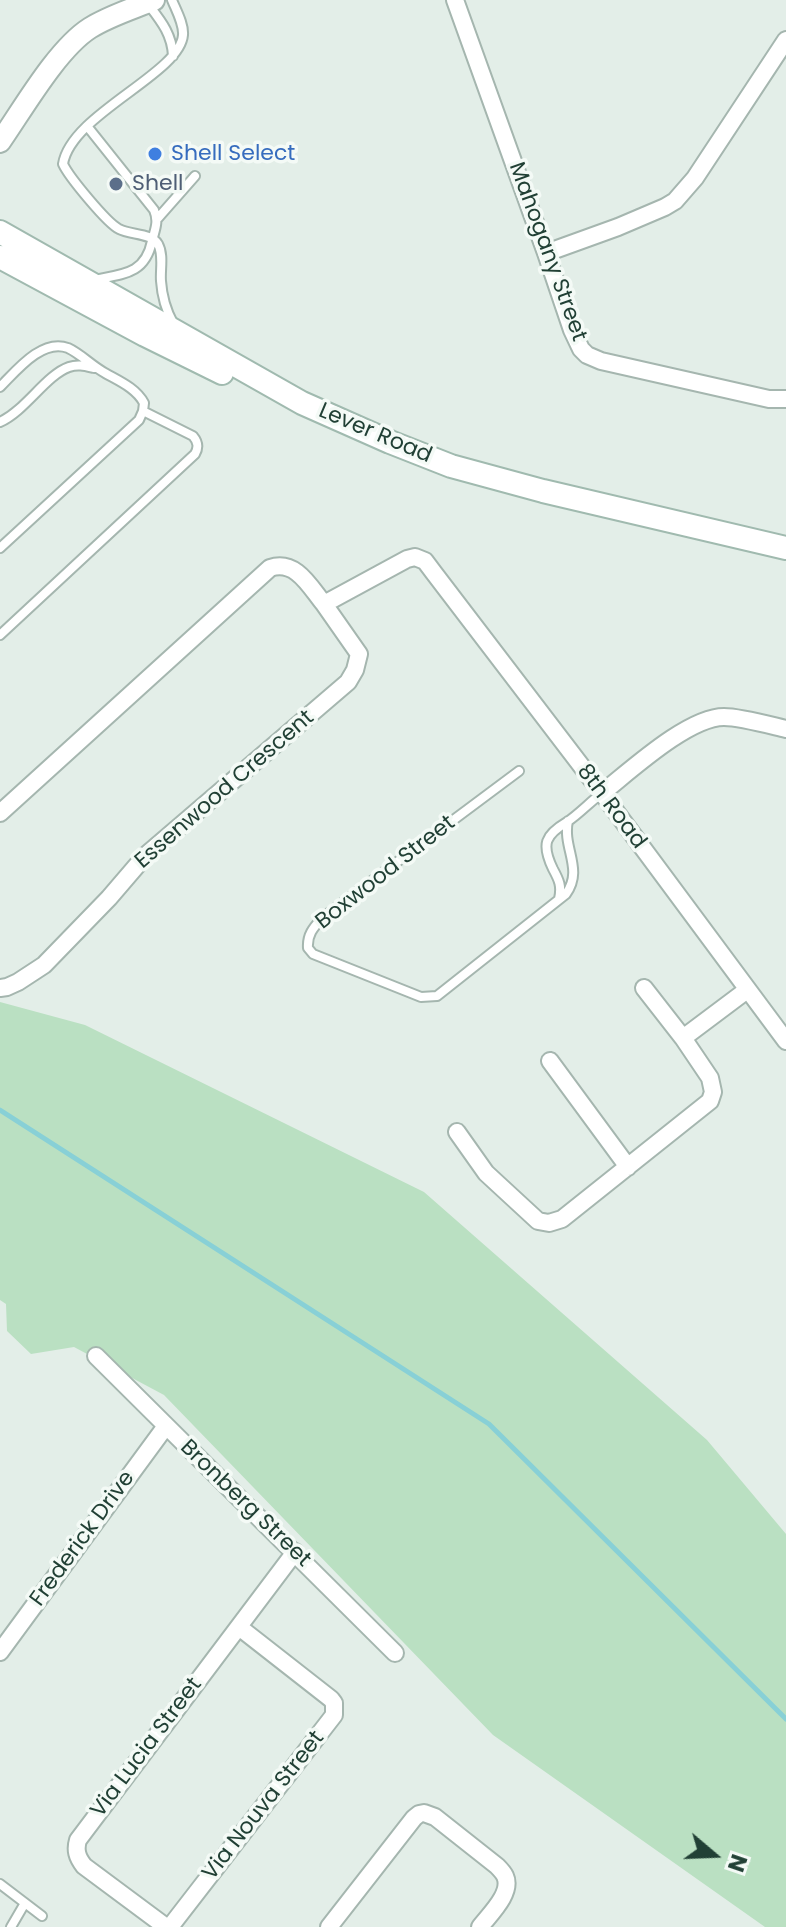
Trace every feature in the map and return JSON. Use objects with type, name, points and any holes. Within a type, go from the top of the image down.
[{"type":"main road","name":"Lever Road","points":[[0,232],[302,403],[451,466],[543,491],[786,548]]},
{"type":"main road","name":"Lever Road","points":[[0,257],[187,356],[300,412],[389,450],[509,491],[786,558]]},
{"type":"street","name":"Mahogany Street","points":[[455,0],[581,349],[594,359],[769,399],[786,399]]},
{"type":"street","points":[[0,142],[54,64],[80,36],[90,28],[150,1]]},
{"type":"street","points":[[546,253],[618,227],[675,201],[695,178],[786,40]]},
{"type":"street","name":"8th Road","points":[[324,604],[412,557],[425,561],[786,1041]]},
{"type":"street","name":"Essenwood Crescent","points":[[0,813],[266,571],[280,565],[290,567],[306,581],[359,654],[348,682],[145,856],[44,965],[18,982],[0,988]]},
{"type":"street","points":[[602,793],[684,731],[707,719],[731,717],[786,729]]},
{"type":"street","points":[[457,1132],[486,1173],[531,1215],[543,1223],[562,1219],[710,1101],[713,1083],[644,988]]},
{"type":"street","points":[[683,1038],[747,990]]},
{"type":"street","points":[[550,1061],[628,1167]]},
{"type":"street","name":"Bronberg Street","points":[[96,1356],[395,1653]]},
{"type":"street","name":"Frederick Drive","points":[[0,1652],[166,1426]]},
{"type":"street","name":"Via Lucia Street","points":[[168,1927],[84,1866],[77,1854],[78,1840],[295,1552]]},
{"type":"street","name":"Via Nouva Street","points":[[168,1927],[334,1715],[331,1699],[239,1627]]},
{"type":"street","points":[[329,1927],[406,1826],[424,1813],[435,1817],[505,1875],[506,1892],[480,1927]]},
{"type":"lane","points":[[172,0],[184,31],[173,57],[87,126],[65,153],[63,164],[113,225],[122,231],[153,238],[159,246],[164,301],[177,331]]},
{"type":"lane","points":[[150,1],[172,42],[173,57]]},
{"type":"lane","points":[[87,126],[158,218]]},
{"type":"lane","points":[[88,281],[127,273],[142,265],[158,218],[195,176]]},
{"type":"lane","points":[[0,387],[36,354],[59,346],[135,391],[144,403],[139,420],[0,548]]},
{"type":"lane","points":[[0,422],[66,368],[79,365],[98,369]]},
{"type":"lane","points":[[0,635],[198,450],[193,436],[143,411]]},
{"type":"lane","name":"Boxwood Street","points":[[519,771],[322,918],[309,935],[308,948],[313,954],[421,997],[442,993],[572,886],[575,872],[566,832],[568,821]]},
{"type":"lane","points":[[558,900],[561,886],[547,855],[548,840],[553,830],[602,793]]},
{"type":"lane","points":[[0,1884],[42,1916]]},
{"type":"lane","points":[[11,1927],[25,1903]]},
{"type":"green space","points":[[0,1002],[85,1025],[424,1192],[707,1440],[786,1534],[786,1927],[765,1927],[493,1735],[164,1395],[74,1347],[31,1354],[7,1331],[6,1304],[0,1300]]},
{"type":"waterway","points":[[0,1110],[489,1424],[786,1719]]},
{"type":"place","name":"Shell Select","points":[[155,154]]},
{"type":"place","name":"Shell","points":[[116,184]]}]
